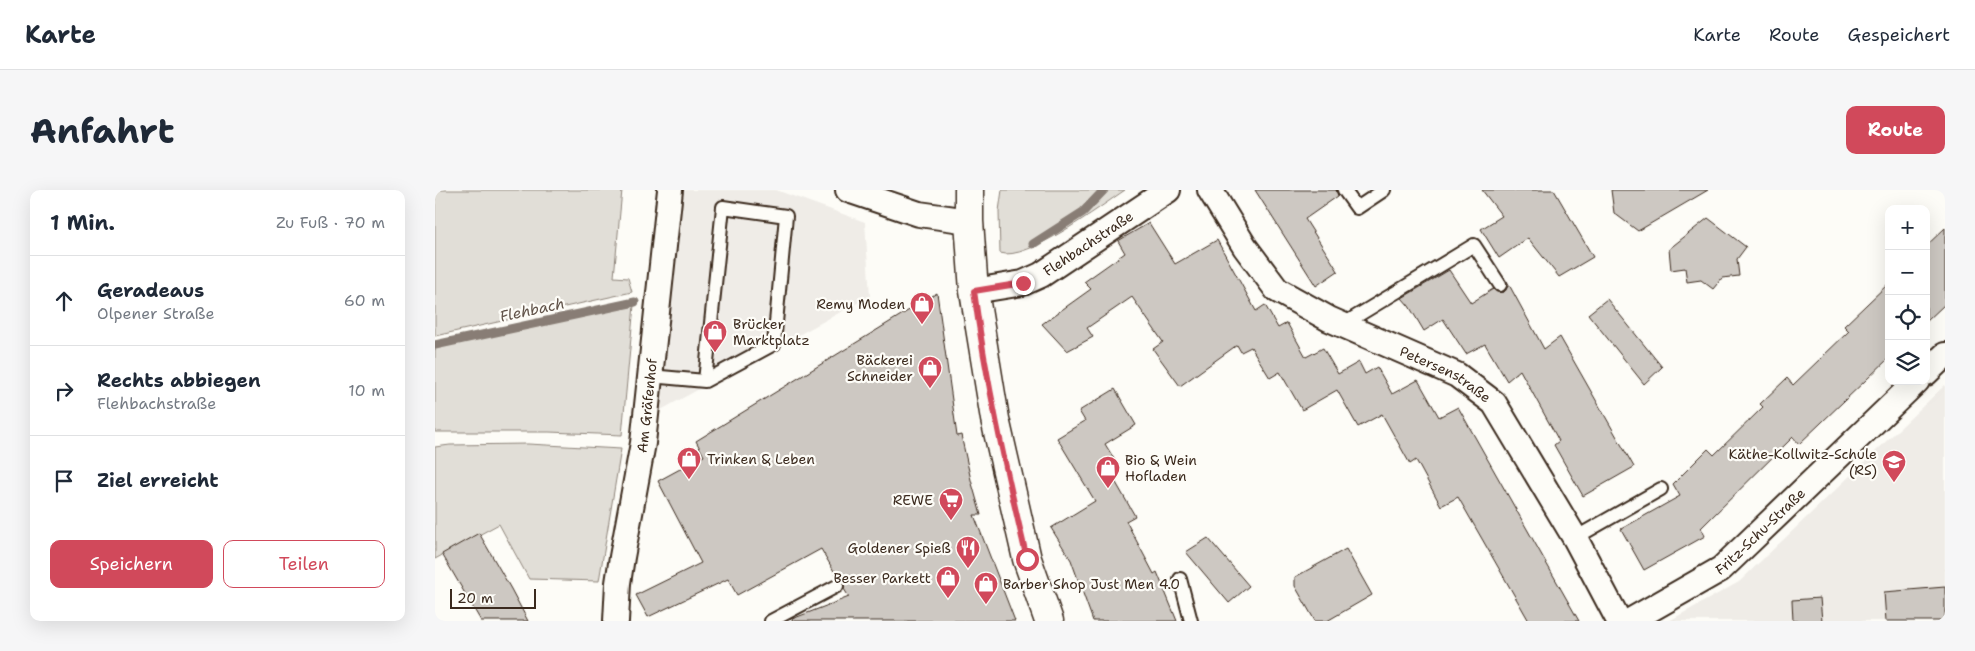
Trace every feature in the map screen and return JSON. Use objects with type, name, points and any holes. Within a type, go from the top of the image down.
[{"type":"main road","points":[[969,190],[969,221],[974,291],[995,419],[1027,559],[1049,621]]},
{"type":"street","name":"Am Gräfenhof","points":[[616,621],[618,583],[643,443],[670,190]]},
{"type":"street","points":[[848,190],[919,214],[969,221]]},
{"type":"street","name":"Flehbachstraße","points":[[974,291],[1023,283],[1041,274],[1169,190]]},
{"type":"street","name":"Petersenstraße","points":[[1210,190],[1245,247],[1277,290],[1342,325],[1457,375],[1494,403],[1575,538],[1619,621]]},
{"type":"street","points":[[1930,368],[1945,354]]},
{"type":"street","name":"Fritz-Schu-Straße","points":[[1630,621],[1721,569],[1913,385]]},
{"type":"lane","points":[[1345,190],[1357,208],[1384,190]]},
{"type":"lane","points":[[650,376],[705,381],[774,344],[786,216],[723,207],[705,381]]},
{"type":"lane","points":[[1342,325],[1474,244],[1500,285]]},
{"type":"lane","points":[[1575,538],[1661,489]]},
{"type":"lane","points":[[1180,579],[1191,621]]},
{"type":"lane","points":[[771,621],[837,586]]},
{"type":"shaded area","points":[[435,190],[622,190],[614,277],[628,278],[632,292],[435,336]]},
{"type":"shaded area","name":"Brücker Marktplatz","points":[[682,190],[776,190],[865,222],[870,296],[659,411]]},
{"type":"shaded area","points":[[1002,190],[1125,190],[1064,231],[1028,249],[1012,254],[1000,253],[999,211]]},
{"type":"shaded area","points":[[634,305],[622,435],[549,432],[435,432],[435,347],[621,306],[622,308]]},
{"type":"shaded area","name":"Käthe-Kollwitz-Schule (RS)","points":[[1945,385],[1945,621],[1669,621],[1739,582]]},
{"type":"shaded area","points":[[528,444],[621,449],[599,581],[529,579],[499,524],[435,559],[435,447],[450,445]]},
{"type":"building","points":[[1255,190],[1336,190],[1338,196],[1305,219],[1338,271],[1316,286]]},
{"type":"building","points":[[1482,190],[1554,190],[1593,257],[1559,277],[1528,238],[1499,258],[1481,229],[1502,216]]},
{"type":"building","points":[[1611,190],[1708,190],[1638,231],[1614,213]]},
{"type":"building","points":[[1708,218],[1746,247],[1737,259],[1739,276],[1722,278],[1713,289],[1701,280],[1687,282],[1685,268],[1671,270],[1669,249]]},
{"type":"building","points":[[1149,223],[1175,264],[1217,240],[1256,311],[1265,305],[1278,328],[1287,323],[1306,357],[1323,348],[1338,374],[1359,362],[1365,374],[1377,367],[1392,394],[1418,380],[1439,417],[1458,407],[1579,621],[1529,621],[1458,497],[1441,506],[1416,460],[1410,464],[1382,414],[1358,427],[1337,390],[1302,410],[1280,372],[1270,378],[1251,347],[1241,352],[1237,345],[1180,386],[1153,349],[1163,342],[1132,297],[1087,328],[1093,337],[1067,351],[1042,324],[1091,289],[1084,282],[1125,253],[1118,241]]},
{"type":"building","points":[[1945,228],[1945,304],[1930,318],[1930,250],[1930,242]]},
{"type":"building","points":[[1449,270],[1471,303],[1493,289],[1497,292],[1504,292],[1507,288],[1507,281],[1544,349],[1560,337],[1634,467],[1583,496],[1554,445],[1559,441],[1520,370],[1507,381],[1485,344],[1466,354],[1443,319],[1424,331],[1402,298]]},
{"type":"building","points":[[1885,287],[1885,362],[1799,444],[1793,437],[1701,528],[1705,536],[1644,570],[1621,529],[1680,496],[1673,484],[1708,449],[1714,455],[1763,407],[1760,404],[1787,378],[1793,385],[1849,331],[1844,326]]},
{"type":"building","points":[[937,293],[957,436],[961,435],[981,515],[974,515],[1015,621],[793,621],[792,619],[849,597],[844,589],[844,582],[838,578],[821,549],[737,595],[728,579],[648,617],[636,595],[701,563],[658,481],[704,456],[696,441]]},
{"type":"building","points":[[1607,299],[1662,367],[1644,384],[1588,314]]},
{"type":"building","points":[[1115,389],[1136,425],[1105,444],[1116,462],[1107,467],[1135,516],[1126,521],[1154,574],[1157,572],[1177,621],[1093,621],[1071,560],[1051,528],[1095,501],[1057,438],[1085,421],[1079,411]]},
{"type":"building","points":[[479,533],[528,621],[481,621],[442,554]]},
{"type":"building","points":[[1208,538],[1249,586],[1229,603],[1186,552]]},
{"type":"building","points":[[1346,549],[1372,595],[1327,621],[1315,621],[1295,586],[1295,577]]},
{"type":"building","points":[[1945,587],[1945,621],[1886,621],[1884,592]]},
{"type":"building","points":[[1820,598],[1822,621],[1793,621],[1792,600]]},
{"type":"waterway","name":"Flehbach","points":[[1033,244],[1083,212],[1104,190]]},
{"type":"waterway","name":"Flehbach","points":[[435,345],[635,302]]},
{"type":"place","name":"Remy Moden","points":[[922,325]]},
{"type":"place","name":"Brücker Marktplatz","points":[[715,353]]},
{"type":"place","name":"Bäckerei Schneider","points":[[930,389]]},
{"type":"place","name":"Trinken & Leben","points":[[689,480]]},
{"type":"place","name":"Käthe-Kollwitz-Schule (RS)","points":[[1894,483]]},
{"type":"place","name":"Bio & Wein Hofladen","points":[[1108,489]]},
{"type":"place","name":"REWE","points":[[951,521]]},
{"type":"place","name":"Goldener Spieß","points":[[968,569]]},
{"type":"place","name":"Besser Parkett","points":[[948,599]]},
{"type":"place","name":"Barber Shop Just Men 4.0","points":[[986,605]]},
{"type":"route","points":[[1023,283],[974,291],[995,419],[1027,559]]}]
